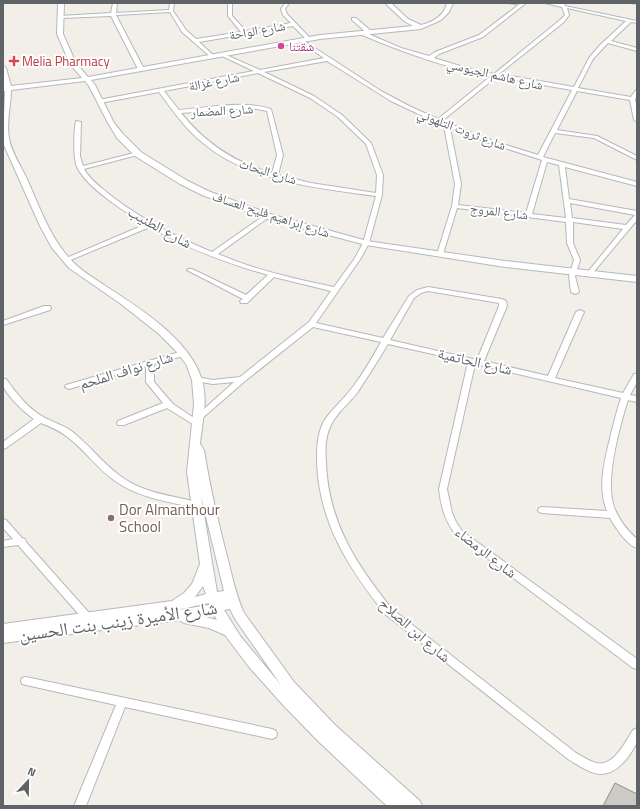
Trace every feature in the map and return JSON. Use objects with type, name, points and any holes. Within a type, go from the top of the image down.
[{"type":"street","name":"شارع إبراهيم فليح العساف","points":[[61,3],[60,34],[66,48],[73,64],[92,85],[116,130],[138,154],[183,182],[205,193],[267,216],[339,236],[394,247],[573,272],[637,279]]},
{"type":"street","points":[[115,3],[112,14],[141,69]]},
{"type":"street","points":[[172,3],[171,10],[184,31],[212,57]]},
{"type":"street","points":[[230,3],[230,16],[244,32]]},
{"type":"street","name":"شارع الواحة","points":[[287,3],[283,12],[294,24]]},
{"type":"street","points":[[388,3],[406,20],[418,26]]},
{"type":"street","points":[[6,91],[86,79],[301,40],[408,29],[429,24],[444,15],[450,3]]},
{"type":"street","points":[[429,58],[437,53],[481,36],[524,3]]},
{"type":"street","points":[[547,3],[562,4],[637,22]]},
{"type":"street","points":[[438,121],[566,17],[567,12],[562,4]]},
{"type":"street","points":[[60,17],[171,10]]},
{"type":"street","points":[[354,19],[369,32]]},
{"type":"street","points":[[405,28],[406,20]]},
{"type":"street","points":[[528,215],[542,159],[574,90],[591,59],[607,41],[630,20]]},
{"type":"street","points":[[294,24],[309,39]]},
{"type":"street","name":"شارع الواحة","points":[[195,41],[294,24]]},
{"type":"street","points":[[381,32],[429,24]]},
{"type":"street","name":"شارع هاشم الجيوسي","points":[[362,33],[379,41],[429,58],[495,76],[632,100]]},
{"type":"street","name":"شارع ثروت التلهوني","points":[[301,40],[386,96],[438,121],[542,159],[637,184]]},
{"type":"street","points":[[607,41],[637,50]]},
{"type":"street","points":[[196,421],[242,379],[312,324],[336,290],[367,241],[379,195],[379,168],[368,143],[338,114],[320,101],[224,55]]},
{"type":"street","name":"شارع غزالة","points":[[100,101],[161,91],[328,59]]},
{"type":"street","points":[[3,68],[8,104],[4,106],[4,141],[48,232],[66,260],[156,327],[184,353],[197,379],[199,390],[195,444],[192,452],[197,505],[206,561],[215,603],[229,631],[279,694],[330,745],[397,806]]},
{"type":"street","name":"شارع البحاث","points":[[161,91],[195,133],[220,152],[247,166],[275,175],[334,188],[379,195]]},
{"type":"street","points":[[637,92],[632,100],[637,120]]},
{"type":"street","name":"شارع المضمار","points":[[178,112],[250,107],[265,108],[269,110],[280,155],[275,175]]},
{"type":"street","points":[[78,122],[79,137],[76,156],[81,168],[138,154]]},
{"type":"street","name":"شارع المروج","points":[[446,124],[452,157],[458,177],[455,206],[626,228]]},
{"type":"street","points":[[554,131],[595,137],[637,158]]},
{"type":"street","points":[[562,165],[570,242],[577,260],[572,276],[575,292]]},
{"type":"street","name":"شارع الطنيب","points":[[81,168],[98,188],[132,214],[150,225],[214,254],[271,276],[336,290]]},
{"type":"street","points":[[566,200],[637,214],[590,274]]},
{"type":"street","points":[[440,254],[455,206]]},
{"type":"street","points":[[214,254],[267,216]]},
{"type":"street","points":[[66,260],[150,225]]},
{"type":"street","points":[[190,270],[246,300],[271,276]]},
{"type":"street","name":"شارع ابن الصلاح","points":[[497,299],[428,289],[419,291],[411,296],[386,341],[354,391],[328,422],[323,435],[321,446],[322,474],[329,512],[346,550],[366,583],[389,612],[584,764],[601,770],[607,769],[614,765],[626,751],[637,733]]},
{"type":"street","name":"شارع الرمضاء","points":[[497,299],[502,301],[503,306],[476,361],[443,489],[445,508],[450,523],[459,533],[637,665]]},
{"type":"street","points":[[3,323],[47,308]]},
{"type":"street","points":[[551,379],[580,312]]},
{"type":"street","name":"شارع الحاتمية","points":[[312,324],[637,399]]},
{"type":"street","name":"شارع نواف الملحم","points":[[69,387],[184,353]]},
{"type":"street","points":[[150,362],[150,382],[169,404],[196,421]]},
{"type":"street","points":[[637,376],[624,396],[606,472],[606,494],[613,515],[630,538],[637,544]]},
{"type":"street","points":[[197,379],[213,382],[242,379]]},
{"type":"street","points":[[3,381],[15,397],[40,419],[66,431],[79,441],[107,471],[128,487],[144,493],[197,505]]},
{"type":"street","points":[[121,423],[169,404]]},
{"type":"street","points":[[3,446],[40,419]]},
{"type":"street","points":[[195,444],[199,450],[206,495],[231,598],[239,616],[289,686],[330,729],[415,806]]},
{"type":"street","points":[[542,510],[613,515]]},
{"type":"street","points":[[3,522],[22,542],[88,622]]},
{"type":"street","points":[[3,544],[22,542]]},
{"type":"street","points":[[168,612],[201,582],[206,561]]},
{"type":"street","name":"شارع الأميرة زينب بنت الحسين","points":[[3,628],[88,622],[168,612],[215,603],[231,598]]},
{"type":"street","points":[[168,612],[204,621],[229,631]]},
{"type":"street","name":"شارع الأميرة زينب بنت الحسين","points":[[3,638],[88,622]]},
{"type":"street","points":[[26,681],[272,734]]},
{"type":"street","points":[[80,806],[122,702]]},
{"type":"building","points":[[615,783],[637,794],[637,806],[603,806]]},
{"type":"place","name":"شقتنا","points":[[281,46]]},
{"type":"place","name":"Melia Pharmacy","points":[[14,61]]},
{"type":"place","name":"Dor Almanthour School","points":[[111,518]]}]
